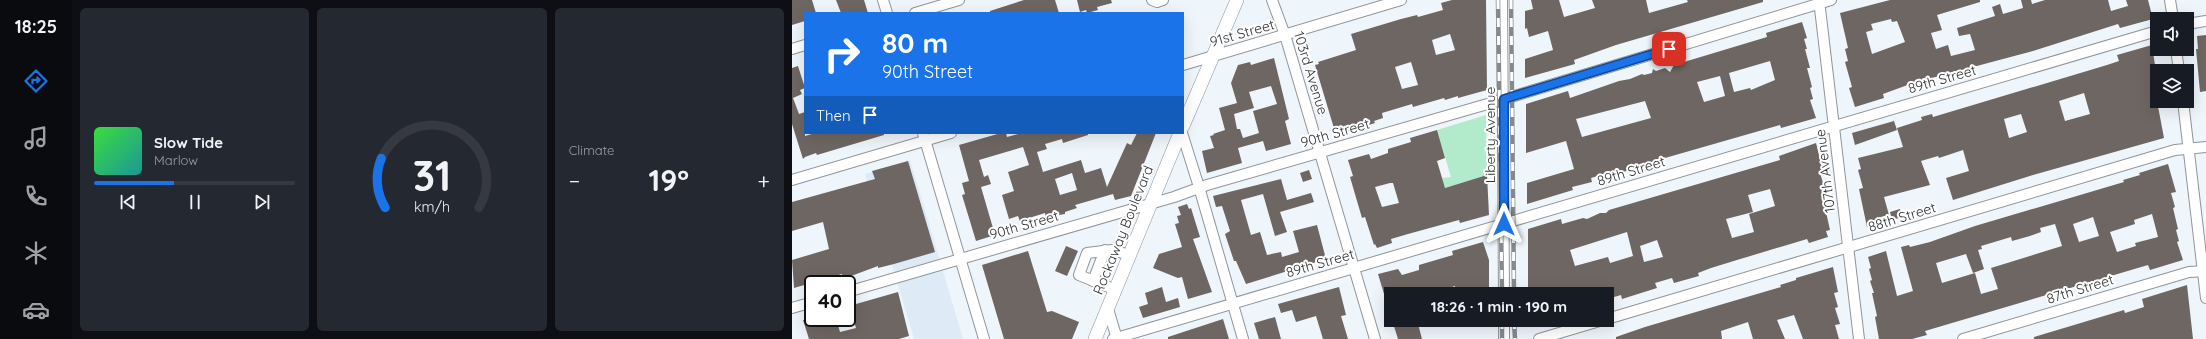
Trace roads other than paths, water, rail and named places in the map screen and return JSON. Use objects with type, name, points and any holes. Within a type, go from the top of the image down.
[{"type":"main road","points":[[1184,124],[1237,0]]},
{"type":"main road","name":"Rockaway Boulevard","points":[[1095,339],[1181,134]]},
{"type":"street","points":[[883,0],[887,12]]},
{"type":"street","points":[[918,12],[959,0]]},
{"type":"street","points":[[1152,0],[1157,2],[1163,0]]},
{"type":"street","name":"103rd Avenue","points":[[1272,0],[1285,35],[1375,339]]},
{"type":"street","name":"91st Street","points":[[1184,64],[1401,0]]},
{"type":"street","name":"Liberty Avenue","points":[[1502,0],[1504,99],[1504,287]]},
{"type":"street","name":"90th Street","points":[[856,289],[1151,202],[1174,197],[1200,187],[1504,99],[1819,2],[1831,0]]},
{"type":"street","points":[[2170,0],[2172,12]]},
{"type":"street","name":"107th Avenue","points":[[1819,2],[1859,339]]},
{"type":"street","points":[[2194,23],[2206,21]]},
{"type":"street","name":"89th Street","points":[[1115,339],[2150,33]]},
{"type":"street","points":[[792,49],[804,45]]},
{"type":"street","points":[[2184,108],[2206,298]]},
{"type":"street","points":[[792,180],[924,137],[944,134]]},
{"type":"street","points":[[1181,134],[1200,187],[1243,339]]},
{"type":"street","points":[[924,137],[984,339]]},
{"type":"street","name":"88th Street","points":[[1614,317],[2175,150],[2206,147]]},
{"type":"street","points":[[1116,290],[1079,275],[1087,253],[1105,250],[1130,255]]},
{"type":"street","points":[[1093,281],[1105,250]]},
{"type":"street","name":"87th Street","points":[[1963,339],[2189,272],[2204,271]]},
{"type":"street","points":[[792,308],[804,305]]},
{"type":"street","points":[[1108,309],[1115,339]]},
{"type":"street","points":[[1504,327],[1504,339]]},
{"type":"street","points":[[1539,339],[1579,327]]},
{"type":"railway","points":[[1498,0],[1502,287]]},
{"type":"railway","points":[[1511,0],[1514,287]]},
{"type":"railway","points":[[1502,327],[1502,339]]},
{"type":"railway","points":[[1514,327],[1515,339]]}]
